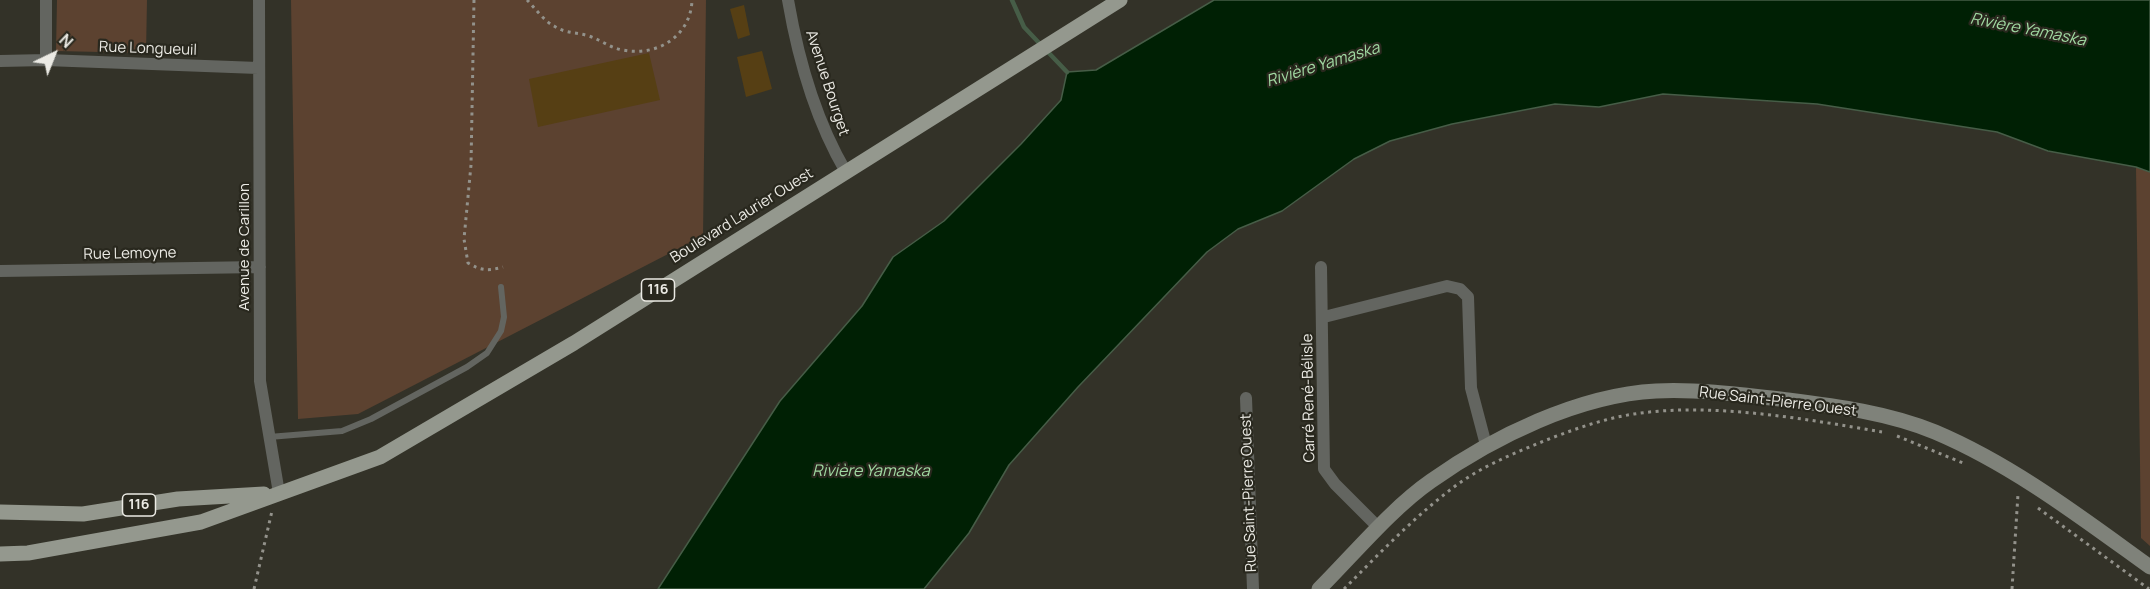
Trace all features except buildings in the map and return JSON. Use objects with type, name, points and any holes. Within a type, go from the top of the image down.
[{"type":"main road","name":"Boulevard Laurier Ouest","points":[[0,554],[28,553],[201,522],[380,457],[574,343],[1120,0]]},
{"type":"main road","name":"Boulevard Laurier Ouest","points":[[0,512],[83,514],[178,499],[279,493]]},
{"type":"main road","points":[[0,566],[28,553]]},
{"type":"street","points":[[46,0],[46,60]]},
{"type":"street","name":"Avenue de Carillon","points":[[259,0],[260,381],[279,493]]},
{"type":"street","name":"Avenue Bourget","points":[[788,0],[793,27],[827,140],[846,172]]},
{"type":"street","name":"Rue Longueuil","points":[[0,62],[46,60],[258,68]]},
{"type":"street","name":"Rue Lemoyne","points":[[0,271],[260,267]]},
{"type":"street","name":"Carré René-Bélisle","points":[[1321,267],[1324,318],[1322,455],[1324,469],[1335,484],[1379,528]]},
{"type":"street","name":"Carré René-Bélisle","points":[[1324,318],[1381,305],[1422,291],[1447,286],[1460,289],[1468,297],[1471,388],[1486,445]]},
{"type":"street","name":"Rue Saint-Pierre Ouest","points":[[1319,589],[1379,528],[1429,482],[1486,445],[1546,417],[1630,393],[1711,391],[1824,405],[1890,418],[1934,432],[2001,465],[2014,483],[2150,567]]},
{"type":"street","name":"Rue Saint-Pierre Ouest","points":[[1246,398],[1253,589]]},
{"type":"lane","points":[[268,438],[342,431],[371,419],[467,367],[487,353],[501,331],[504,317],[501,287]]},
{"type":"path","points":[[474,0],[471,165],[464,239],[468,263],[479,270],[503,267]]},
{"type":"path","points":[[527,0],[551,25],[568,34],[586,34],[611,47],[633,51],[666,46],[673,41],[690,15],[692,0]]},
{"type":"path","points":[[1344,589],[1401,532],[1455,486],[1522,450],[1577,428],[1634,414],[1724,412],[1816,421],[1893,434],[1964,464]]},
{"type":"path","points":[[2012,589],[2018,493],[2014,483]]},
{"type":"path","points":[[2014,483],[2018,493],[2028,500]]},
{"type":"path","points":[[254,589],[269,520],[279,493]]},
{"type":"path","points":[[2037,507],[2149,589]]},
{"type":"shaded area","points":[[57,0],[147,0],[146,53],[56,51]]},
{"type":"shaded area","points":[[291,0],[706,0],[703,236],[358,414],[298,419]]},
{"type":"shaded area","points":[[2136,167],[2150,172],[2150,546],[2141,538]]},
{"type":"water","name":"Rivière Yamaska","points":[[1214,0],[2150,0],[2150,172],[2136,167],[2048,151],[1997,132],[1817,104],[1663,94],[1599,107],[1555,104],[1452,124],[1390,141],[1354,159],[1282,211],[1238,229],[1207,252],[1078,387],[1009,465],[969,533],[924,589],[658,589],[780,401],[862,306],[893,257],[944,221],[1021,144],[1061,100],[1067,72],[1096,70]]},
{"type":"waterway","points":[[1012,0],[1024,27],[1041,45]]},
{"type":"waterway","points":[[1047,51],[1067,72]]}]
